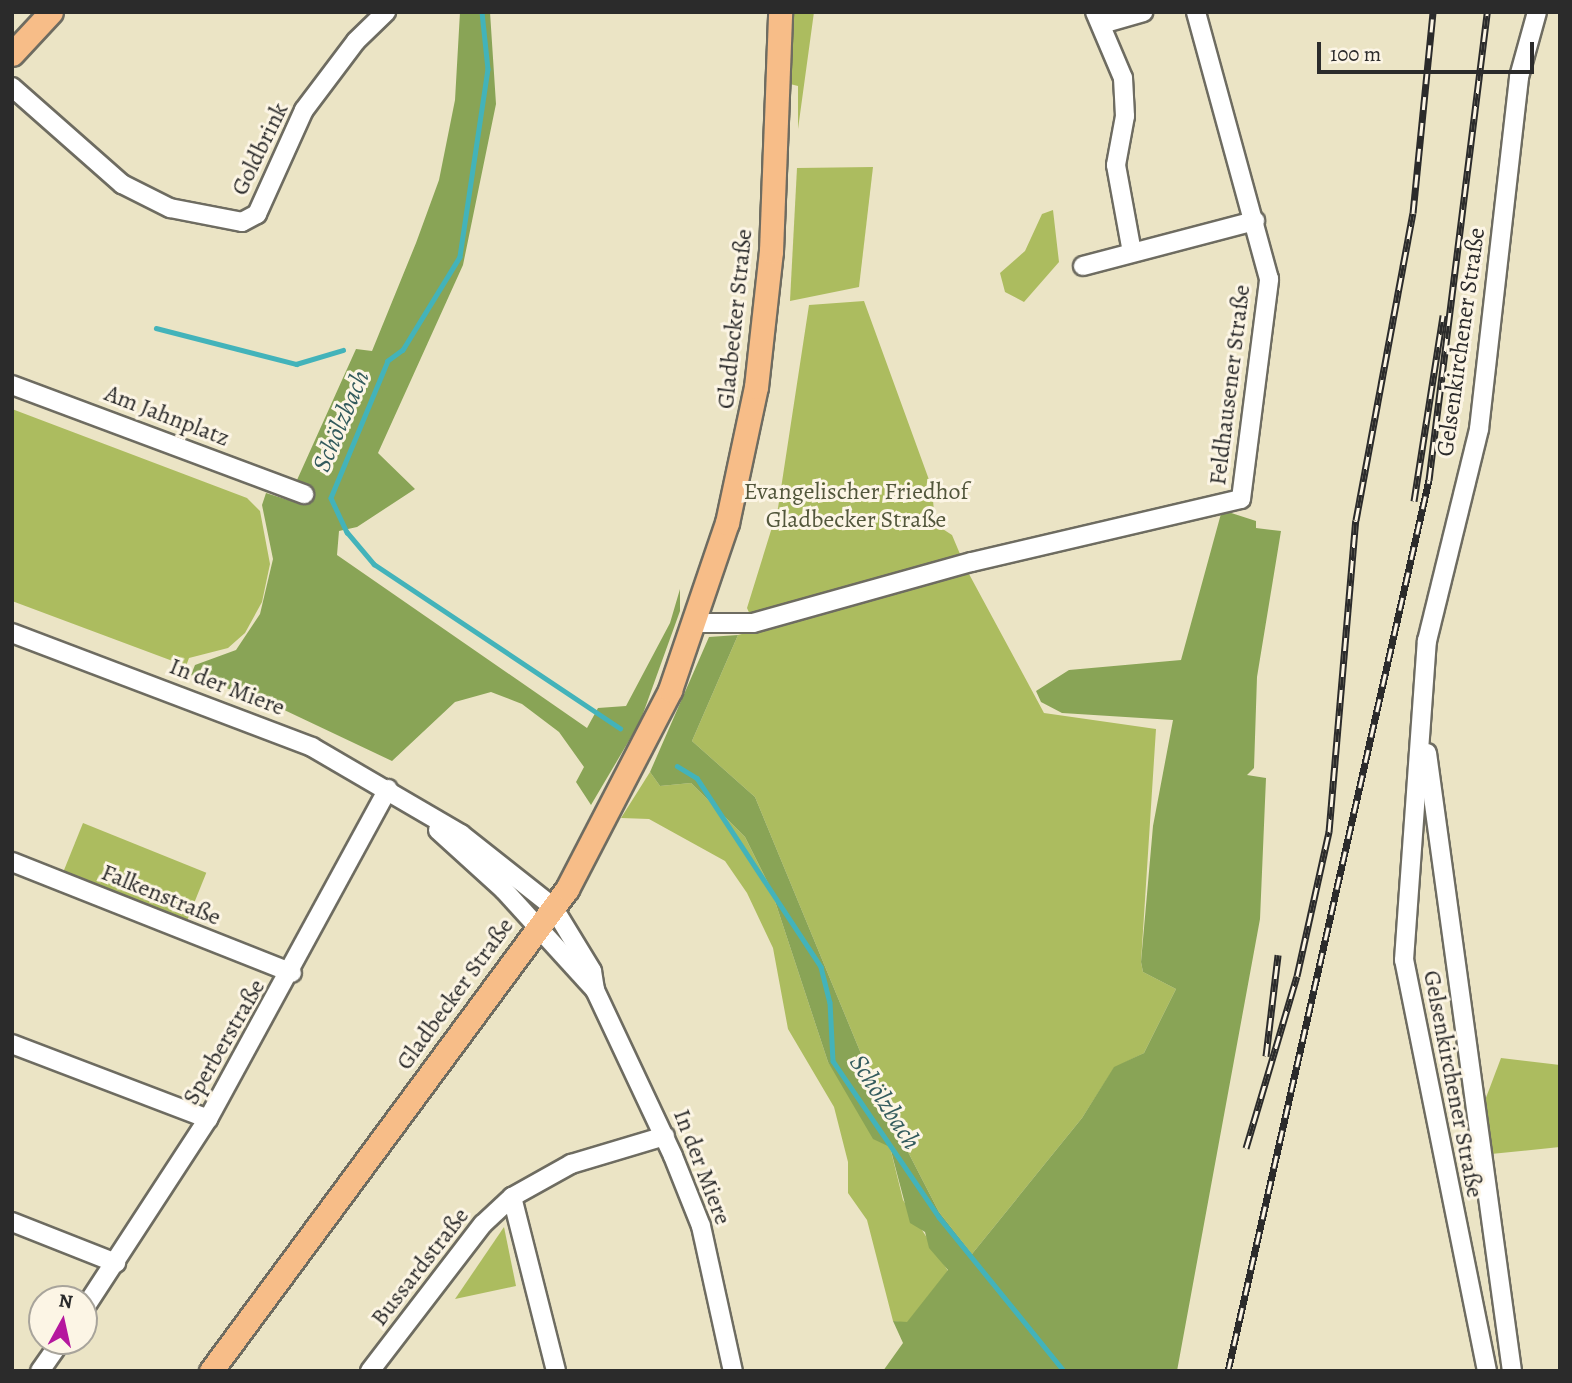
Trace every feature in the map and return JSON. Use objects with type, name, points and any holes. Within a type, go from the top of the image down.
[{"type":"main road","points":[[12,54],[51,12]]},
{"type":"main road","name":"Gladbecker Straße","points":[[211,1371],[587,859],[641,755],[696,623],[727,523],[758,374],[771,251],[780,12]]},
{"type":"street","name":"Goldbrink","points":[[12,87],[122,184],[170,208],[242,222],[257,214],[304,110],[356,41],[386,12]]},
{"type":"street","points":[[1132,252],[1116,165],[1125,116],[1123,78],[1100,17],[1143,12]]},
{"type":"street","name":"Feldhausener Straße","points":[[696,623],[753,623],[972,562],[1241,499],[1268,295],[1255,221],[1196,12]]},
{"type":"street","name":"Gelsenkirchener Straße","points":[[1487,1371],[1406,973],[1421,719],[1431,612],[1479,429],[1519,77],[1537,12]]},
{"type":"street","points":[[1083,266],[1255,221]]},
{"type":"street","name":"Am Jahnplatz","points":[[12,385],[304,494]]},
{"type":"street","name":"In der Miere","points":[[12,633],[278,732],[388,789],[461,834],[553,907],[592,971],[595,990],[665,1136],[701,1226],[733,1371]]},
{"type":"street","name":"Gelsenkirchener Straße","points":[[1421,719],[1512,1371]]},
{"type":"street","name":"Sperberstraße","points":[[98,1289],[208,1119],[292,973],[388,789]]},
{"type":"street","name":"In der Miere","points":[[415,808],[503,890],[535,929],[595,990]]},
{"type":"street","name":"Falkenstraße","points":[[12,862],[292,973]]},
{"type":"street","points":[[12,1044],[208,1119]]},
{"type":"street","name":"Bussardstraße","points":[[370,1371],[483,1224],[512,1197],[571,1164],[665,1136]]},
{"type":"street","points":[[512,1197],[556,1371]]},
{"type":"street","points":[[12,1222],[117,1263]]},
{"type":"street","points":[[1480,1337],[1507,1329]]},
{"type":"street","points":[[40,1371],[51,1355]]},
{"type":"green space","points":[[460,12],[490,12],[496,104],[463,265],[378,453],[415,489],[357,527],[339,531],[337,555],[587,728],[598,708],[626,706],[670,623],[680,589],[680,611],[640,722],[591,805],[576,782],[584,767],[559,732],[522,704],[491,692],[455,702],[392,761],[280,708],[191,675],[195,665],[236,650],[260,614],[273,559],[262,505],[266,493],[288,500],[356,349],[372,351],[416,243],[439,180],[455,100]]},
{"type":"green space","points":[[793,12],[814,12],[798,129],[798,86],[790,84]]},
{"type":"green space","points":[[873,167],[859,287],[790,301],[797,168]]},
{"type":"green space","points":[[1053,210],[1059,262],[1024,302],[1005,292],[1000,273],[1025,251],[1042,214]]},
{"type":"green space","name":"Evangelischer Friedhof Gladbecker Straße","points":[[864,301],[932,488],[935,524],[952,535],[960,554],[751,617],[747,608],[778,508],[809,305]]},
{"type":"green space","points":[[12,409],[247,498],[260,511],[270,564],[262,602],[245,633],[228,648],[189,658],[186,666],[12,601]]},
{"type":"green space","points":[[1222,510],[1256,521],[1256,528],[1281,531],[1257,677],[1254,768],[1247,775],[1266,778],[1260,919],[1177,1371],[883,1371],[903,1343],[893,1321],[907,1322],[948,1270],[929,1248],[925,1232],[910,1223],[890,1147],[873,1139],[828,1062],[771,889],[745,837],[691,783],[660,786],[650,772],[709,637],[738,635],[692,741],[755,797],[876,1090],[939,1212],[972,1254],[1082,1118],[1114,1067],[1144,1053],[1176,989],[1143,972],[1141,962],[1153,826],[1173,720],[1062,713],[1041,702],[1036,691],[1069,670],[1181,660]]},
{"type":"green space","points":[[969,574],[1044,713],[1156,729],[1141,962],[1143,972],[1176,989],[1144,1053],[1114,1068],[1082,1118],[972,1254],[939,1212],[876,1090],[755,797],[692,741],[738,635]]},
{"type":"green space","points":[[650,772],[660,786],[691,783],[745,837],[771,889],[828,1062],[890,1147],[903,1200],[948,1271],[907,1323],[893,1321],[867,1220],[848,1193],[848,1162],[834,1107],[788,1029],[773,948],[747,893],[725,861],[649,819],[621,818]]},
{"type":"green space","points":[[83,823],[206,873],[186,922],[63,872]]},
{"type":"green space","points":[[1501,1058],[1560,1065],[1560,1147],[1491,1154],[1484,1103]]},
{"type":"green space","points":[[504,1227],[516,1286],[455,1299]]},
{"type":"waterway","name":"Schölzbach","points":[[482,12],[488,69],[460,257],[403,350],[388,361],[331,498],[347,532],[374,564],[620,728]]},
{"type":"waterway","points":[[156,328],[296,364],[343,350]]},
{"type":"waterway","name":"Schölzbach","points":[[677,766],[697,778],[821,967],[830,1002],[833,1061],[939,1217],[1064,1371]]},
{"type":"railway","points":[[1246,1148],[1297,976],[1329,832],[1356,520],[1413,213],[1433,12]]},
{"type":"railway","points":[[1228,1371],[1429,480],[1487,12]]},
{"type":"railway","points":[[1414,501],[1443,315]]},
{"type":"railway","points":[[1266,1056],[1278,955]]}]
